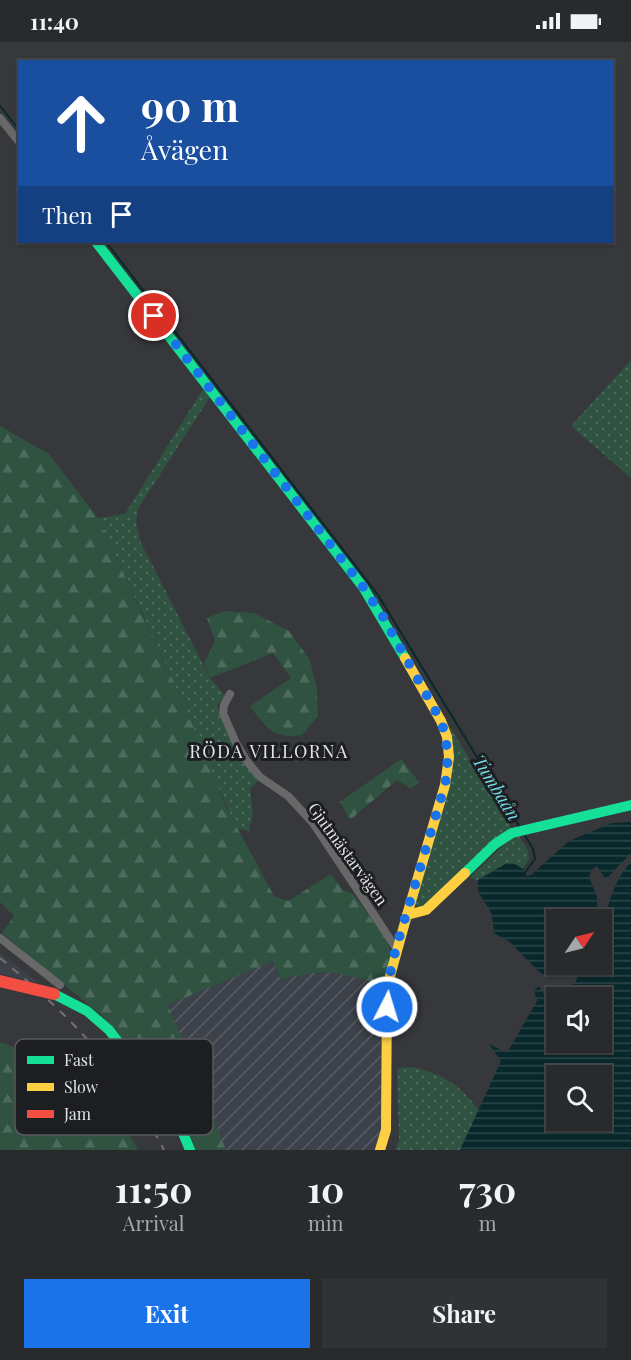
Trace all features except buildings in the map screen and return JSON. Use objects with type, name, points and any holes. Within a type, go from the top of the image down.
[{"type":"street","points":[[0,118],[18,140]]},
{"type":"street","points":[[97,243],[363,587],[382,615],[441,721],[447,737],[448,757],[445,785],[396,948],[387,987],[386,1130],[380,1150]]},
{"type":"street","name":"Gjutmästarvägen","points":[[230,694],[224,705],[223,713],[246,760],[260,777],[288,796],[313,823],[396,948]]},
{"type":"street","points":[[407,915],[426,910],[495,844],[512,833],[631,805]]},
{"type":"street","points":[[0,938],[57,990],[109,1030],[116,1039]]},
{"type":"street","points":[[0,981],[57,990]]},
{"type":"street","points":[[184,1135],[190,1150]]},
{"type":"shaded area","points":[[0,953],[39,983],[0,974]]},
{"type":"shaded area","points":[[273,961],[281,980],[303,973],[330,971],[378,983],[385,980],[381,1005],[382,1126],[376,1150],[226,1150],[213,1118],[213,1039],[182,1039],[168,1005]]},
{"type":"green space","points":[[631,360],[631,478],[571,426]]},
{"type":"green space","points":[[203,389],[210,397],[138,509],[136,523],[141,543],[210,678],[225,695],[217,706],[235,745],[258,781],[250,789],[253,814],[249,831],[237,828],[191,721],[98,518],[125,514]]},
{"type":"green space","points":[[0,426],[49,454],[98,518],[206,755],[224,803],[274,896],[288,901],[331,874],[343,890],[353,894],[387,940],[391,953],[385,980],[378,983],[330,973],[308,974],[281,980],[273,961],[168,1005],[182,1039],[122,1039],[100,1014],[2,933],[14,916],[0,902]]},
{"type":"green space","points":[[224,611],[254,613],[289,631],[310,660],[317,689],[318,716],[302,735],[277,734],[266,726],[250,706],[291,678],[273,653],[210,678],[204,663],[215,641],[207,618]]},
{"type":"green space","points":[[444,717],[512,829],[423,909],[415,905],[450,784]]},
{"type":"green space","points":[[401,759],[419,782],[411,789],[397,780],[350,820],[340,802]]},
{"type":"green space","points":[[518,835],[528,850],[529,859],[522,869],[515,864],[507,863],[478,880],[469,878],[511,838]]},
{"type":"green space","points":[[0,1042],[15,1048],[15,1135],[129,1135],[138,1150],[0,1150]]},
{"type":"green space","points":[[412,1067],[433,1073],[458,1087],[479,1111],[460,1150],[395,1150],[399,1140],[397,1068]]},
{"type":"green space","points":[[213,1118],[226,1150],[196,1150],[189,1135],[213,1135]]},
{"type":"water","points":[[631,822],[631,853],[608,877],[604,877],[597,866],[591,870],[589,877],[597,896],[597,909],[546,909],[546,975],[550,975],[548,976],[539,972],[510,942],[494,933],[491,913],[479,894],[478,880],[507,863],[515,864],[526,871],[526,876],[531,875],[569,841],[612,823]]},
{"type":"water","points":[[631,862],[631,1150],[460,1150],[501,1061],[489,1044],[507,1053],[537,1001],[534,990],[539,986],[546,997],[546,1053],[612,1053],[612,987],[568,987],[578,975],[612,975],[612,909],[607,909],[616,884]]},
{"type":"waterway","name":"Tumbaån","points":[[0,106],[18,128]]},
{"type":"waterway","name":"Tumbaån","points":[[107,243],[378,595],[519,826]]},
{"type":"waterway","name":"Tumbaån","points":[[524,834],[533,849],[535,859],[526,871]]},
{"type":"railway","points":[[0,958],[37,990],[86,1039]]},
{"type":"railway","points":[[156,1135],[164,1150]]},
{"type":"traffic: fast","points":[[97,243],[363,587],[405,658]]},
{"type":"traffic: fast","points":[[465,873],[495,844],[512,833],[631,805]]},
{"type":"traffic: fast","points":[[54,994],[87,1011],[116,1039]]},
{"type":"traffic: fast","points":[[184,1135],[190,1150]]},
{"type":"traffic: slow","points":[[405,658],[441,721],[447,737],[449,757],[445,785],[407,915]]},
{"type":"traffic: slow","points":[[380,1150],[386,1130],[387,987],[407,915],[426,910],[465,873]]},
{"type":"traffic: jam","points":[[0,981],[54,994]]},
{"type":"district","name":"RÖDA VILLORNA","points":[[269,752]]},
{"type":"route","points":[[154,316],[363,587],[382,615],[441,721],[447,737],[448,757],[445,785],[396,948],[387,987],[387,1007]]}]
